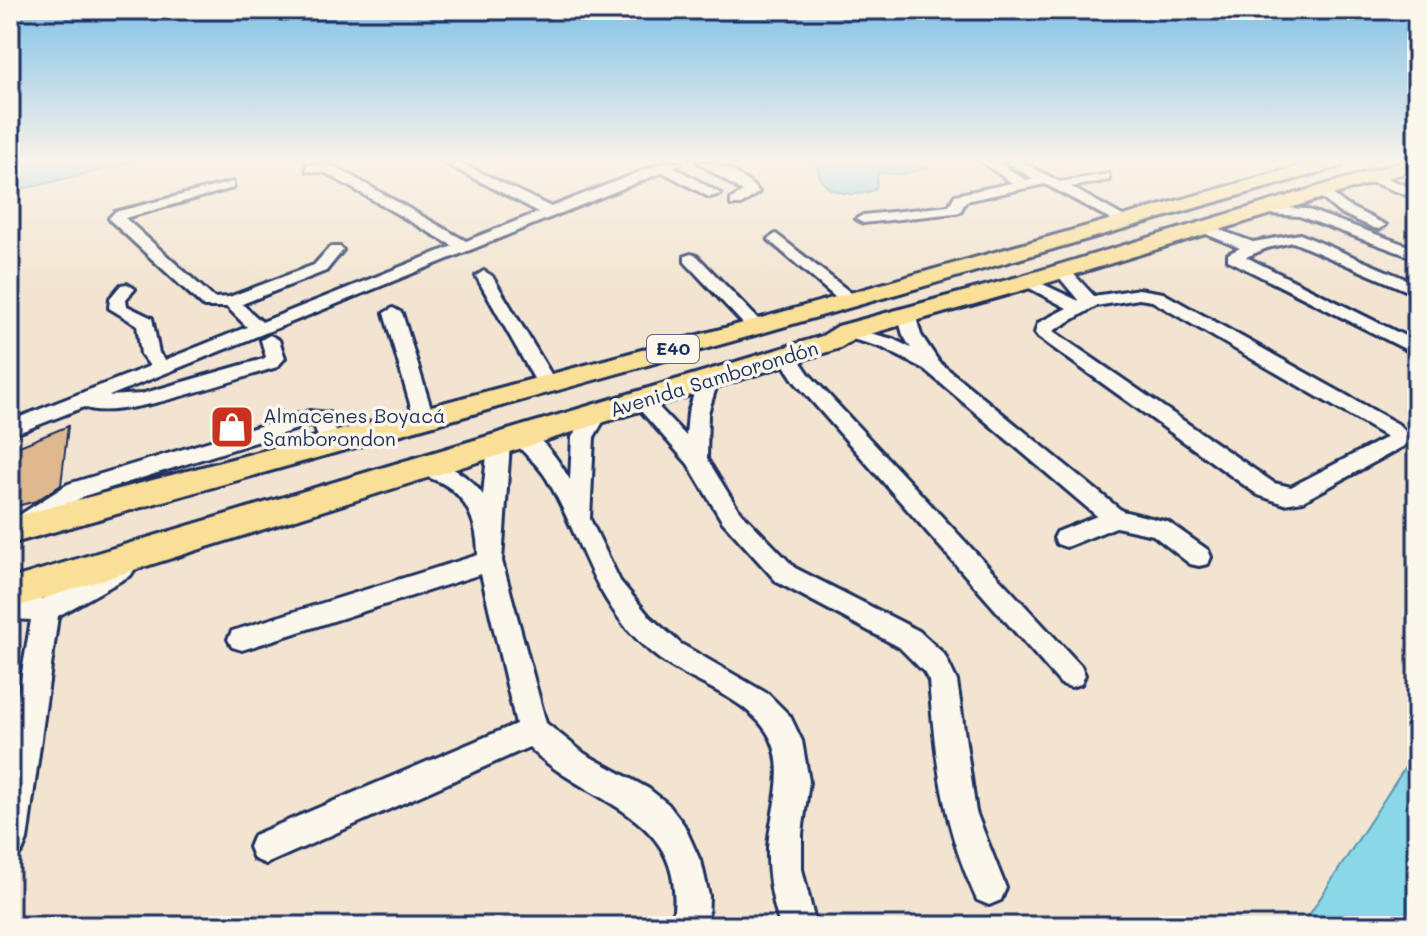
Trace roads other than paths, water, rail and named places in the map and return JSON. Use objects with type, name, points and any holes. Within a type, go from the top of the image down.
[{"type":"highway","name":"Avenida Samborondón","points":[[11,531],[756,327],[1175,206]]},
{"type":"highway","name":"Avenida Samborondón","points":[[10,594],[708,381],[906,314],[1215,226],[1271,206]]},
{"type":"highway","points":[[839,337],[814,337],[807,329],[936,290],[935,275]]},
{"type":"highway","points":[[597,415],[613,391],[753,351],[764,338],[756,327]]},
{"type":"street","points":[[154,206],[116,218],[210,303],[231,302],[320,268],[335,250]]},
{"type":"street","points":[[394,206],[465,246]]},
{"type":"street","points":[[537,206],[550,212]]},
{"type":"street","points":[[10,429],[162,368],[264,335],[465,246],[566,206]]},
{"type":"street","points":[[863,219],[949,210],[957,206]]},
{"type":"street","points":[[1096,206],[1123,220]]},
{"type":"street","points":[[1338,206],[1417,242]]},
{"type":"street","points":[[1257,210],[1301,212],[1417,254]]},
{"type":"street","points":[[1215,226],[1257,246]]},
{"type":"street","points":[[1417,290],[1295,237],[1257,246],[1234,257],[1417,349]]},
{"type":"street","points":[[776,239],[849,300]]},
{"type":"street","points":[[691,259],[756,327]]},
{"type":"street","points":[[1062,271],[1085,304]]},
{"type":"street","points":[[484,276],[547,384]]},
{"type":"street","points":[[1026,282],[1085,304],[1139,294],[1157,297],[1391,429],[1398,435],[1397,441],[1295,495],[1284,496],[1266,489],[1044,333],[1044,327],[1085,304]]},
{"type":"street","points":[[127,289],[118,298],[118,308],[144,320],[150,354],[162,368]]},
{"type":"street","points":[[71,405],[142,400],[270,363],[276,358],[264,335],[231,302]]},
{"type":"street","points":[[393,313],[424,418]]},
{"type":"street","points":[[906,314],[912,335],[931,365]]},
{"type":"street","points":[[839,337],[887,343],[931,365],[1115,518],[1160,528],[1199,557]]},
{"type":"street","points":[[787,356],[802,378],[1071,675]]},
{"type":"street","points":[[696,459],[698,413],[708,381]]},
{"type":"street","points":[[642,401],[696,459],[730,515],[786,575],[909,639],[934,663],[943,681],[959,818],[972,856],[989,888]]},
{"type":"street","points":[[579,523],[583,437],[597,415]]},
{"type":"street","points":[[489,548],[494,504],[493,469],[511,441],[539,449],[579,523],[593,557],[623,606],[648,632],[688,663],[737,687],[765,708],[786,738],[795,769],[785,847],[787,895],[798,926]]},
{"type":"street","points":[[425,467],[457,479],[470,489],[489,548],[533,731],[549,751],[641,800],[663,820],[679,848],[689,881],[690,926]]},
{"type":"street","points":[[1066,538],[1115,518]]},
{"type":"street","points":[[242,639],[489,548]]},
{"type":"street","points":[[10,608],[46,610],[156,549]]},
{"type":"street","points":[[10,840],[46,610]]},
{"type":"street","points":[[266,847],[533,731]]},
{"type":"water","points":[[1417,749],[1417,926],[1302,926]]},
{"type":"place","name":"Almacenes Boyacá Samborondon","points":[[232,427]]}]
